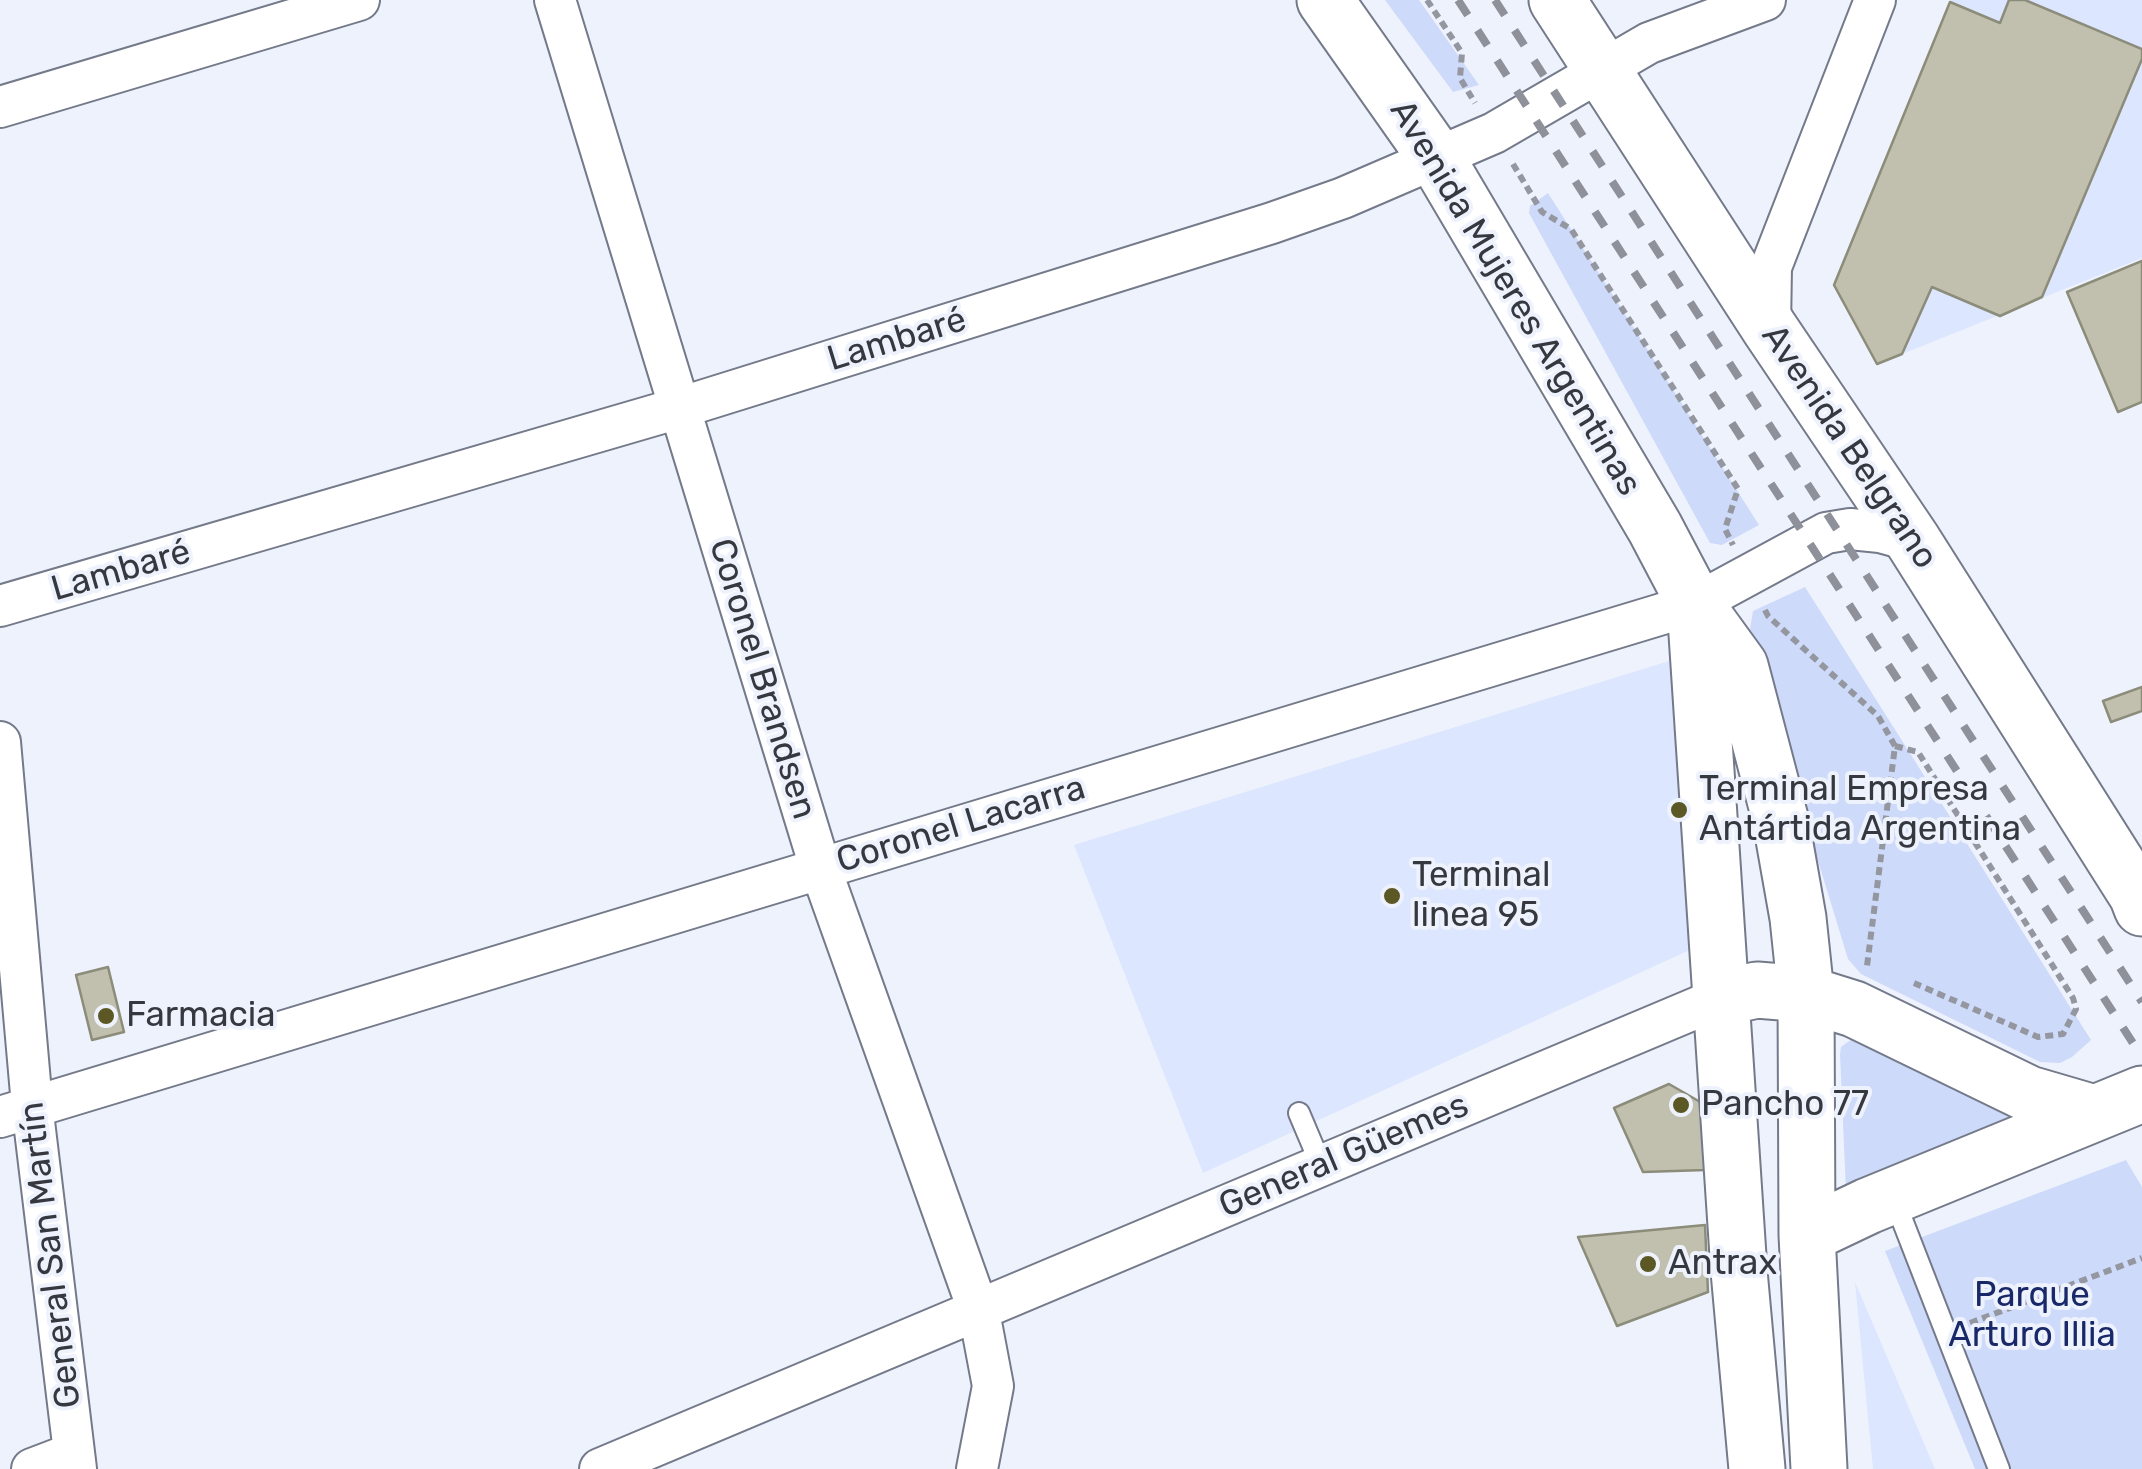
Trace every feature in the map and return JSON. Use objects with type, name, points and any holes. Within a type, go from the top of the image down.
[{"type":"main road","name":"Avenida Mujeres Argentinas","points":[[1325,0],[1437,158],[1655,528],[1695,604],[1740,666],[1781,822],[1798,918],[1806,994],[1807,1234]]},
{"type":"main road","name":"Avenida Belgrano","points":[[1557,0],[1770,330],[1913,541],[2140,901]]},
{"type":"main road","name":"Avenida Mujeres Argentinas","points":[[1695,604],[1720,998]]},
{"type":"main road","name":"General Güemes","points":[[1720,998],[1757,990],[1806,994],[1860,1011],[2029,1094],[2124,1095]]},
{"type":"main road","points":[[1720,998],[1757,1469]]},
{"type":"main road","points":[[1820,1469],[1807,1234],[2124,1095]]},
{"type":"street","points":[[0,108],[358,0]]},
{"type":"street","name":"Coronel Brandsen","points":[[555,0],[820,867],[979,1312],[993,1386],[977,1469]]},
{"type":"street","name":"Lambaré","points":[[0,606],[679,408],[1272,223],[1343,198],[1494,133],[1649,43],[1765,0]]},
{"type":"street","points":[[1770,330],[1771,267],[1874,0]]},
{"type":"street","name":"Coronel Lacarra","points":[[16,1110],[1695,604],[1826,533],[1850,529],[1913,541]]},
{"type":"street","name":"General San Martín","points":[[1,749],[16,1110],[75,1461]]},
{"type":"street","name":"General Güemes","points":[[600,1469],[1720,998]]},
{"type":"street","points":[[32,1469],[75,1461]]},
{"type":"lane","points":[[1299,1113],[1321,1166]]},
{"type":"lane","points":[[1893,1198],[1999,1469]]},
{"type":"path","points":[[1895,746],[1918,752],[2073,998],[2076,1010],[2064,1034],[2038,1037],[1902,978]]},
{"type":"path","points":[[1867,962],[1884,970]]},
{"type":"path","points":[[1948,1332],[2142,1258]]},
{"type":"shaded area","points":[[1951,0],[2142,0],[2142,258],[1877,364],[1834,285]]},
{"type":"shaded area","name":"Terminal linea 95","points":[[1669,661],[1694,948],[1203,1173],[1074,845]]},
{"type":"shaded area","points":[[1855,1282],[1935,1469],[1873,1469]]},
{"type":"green space","points":[[1385,0],[1419,0],[1479,85],[1453,92]]},
{"type":"green space","points":[[1548,193],[1759,525],[1722,545],[1710,543],[1529,213],[1530,206]]},
{"type":"green space","points":[[1805,587],[2091,1040],[2072,1057],[2060,1063],[2040,1062],[1861,974],[1848,959],[1749,635],[1753,611]]},
{"type":"green space","points":[[1852,1039],[2017,1110],[2014,1118],[1954,1141],[1857,1197],[1846,1191],[1840,1054],[1841,1047]]},
{"type":"green space","name":"Parque Arturo Illia","points":[[2126,1160],[2142,1187],[2142,1469],[1975,1469],[1885,1251]]},
{"type":"building","points":[[2009,0],[2025,0],[2142,49],[2142,59],[2042,297],[2000,316],[1932,287],[1902,354],[1877,364],[1834,285],[1950,2],[2000,23]]},
{"type":"building","points":[[2142,261],[2142,402],[2118,412],[2067,292]]},
{"type":"building","points":[[2142,687],[2142,711],[2111,722],[2103,701]]},
{"type":"building","points":[[108,967],[124,1032],[92,1040],[76,975]]},
{"type":"building","points":[[1669,1084],[1702,1103],[1705,1170],[1643,1172],[1614,1108]]},
{"type":"building","name":"Antrax","points":[[1705,1225],[1708,1292],[1617,1326],[1578,1237]]},
{"type":"railway","points":[[1458,0],[2142,1057]]},
{"type":"railway","points":[[1495,0],[2142,1002]]},
{"type":"place","name":"Terminal Empresa Antártida Argentina","points":[[1679,810]]},
{"type":"place","name":"Terminal linea 95","points":[[1392,896]]},
{"type":"place","name":"Farmacia","points":[[106,1016]]},
{"type":"place","name":"Pancho 77","points":[[1681,1105]]},
{"type":"place","name":"Antrax","points":[[1648,1264]]}]
